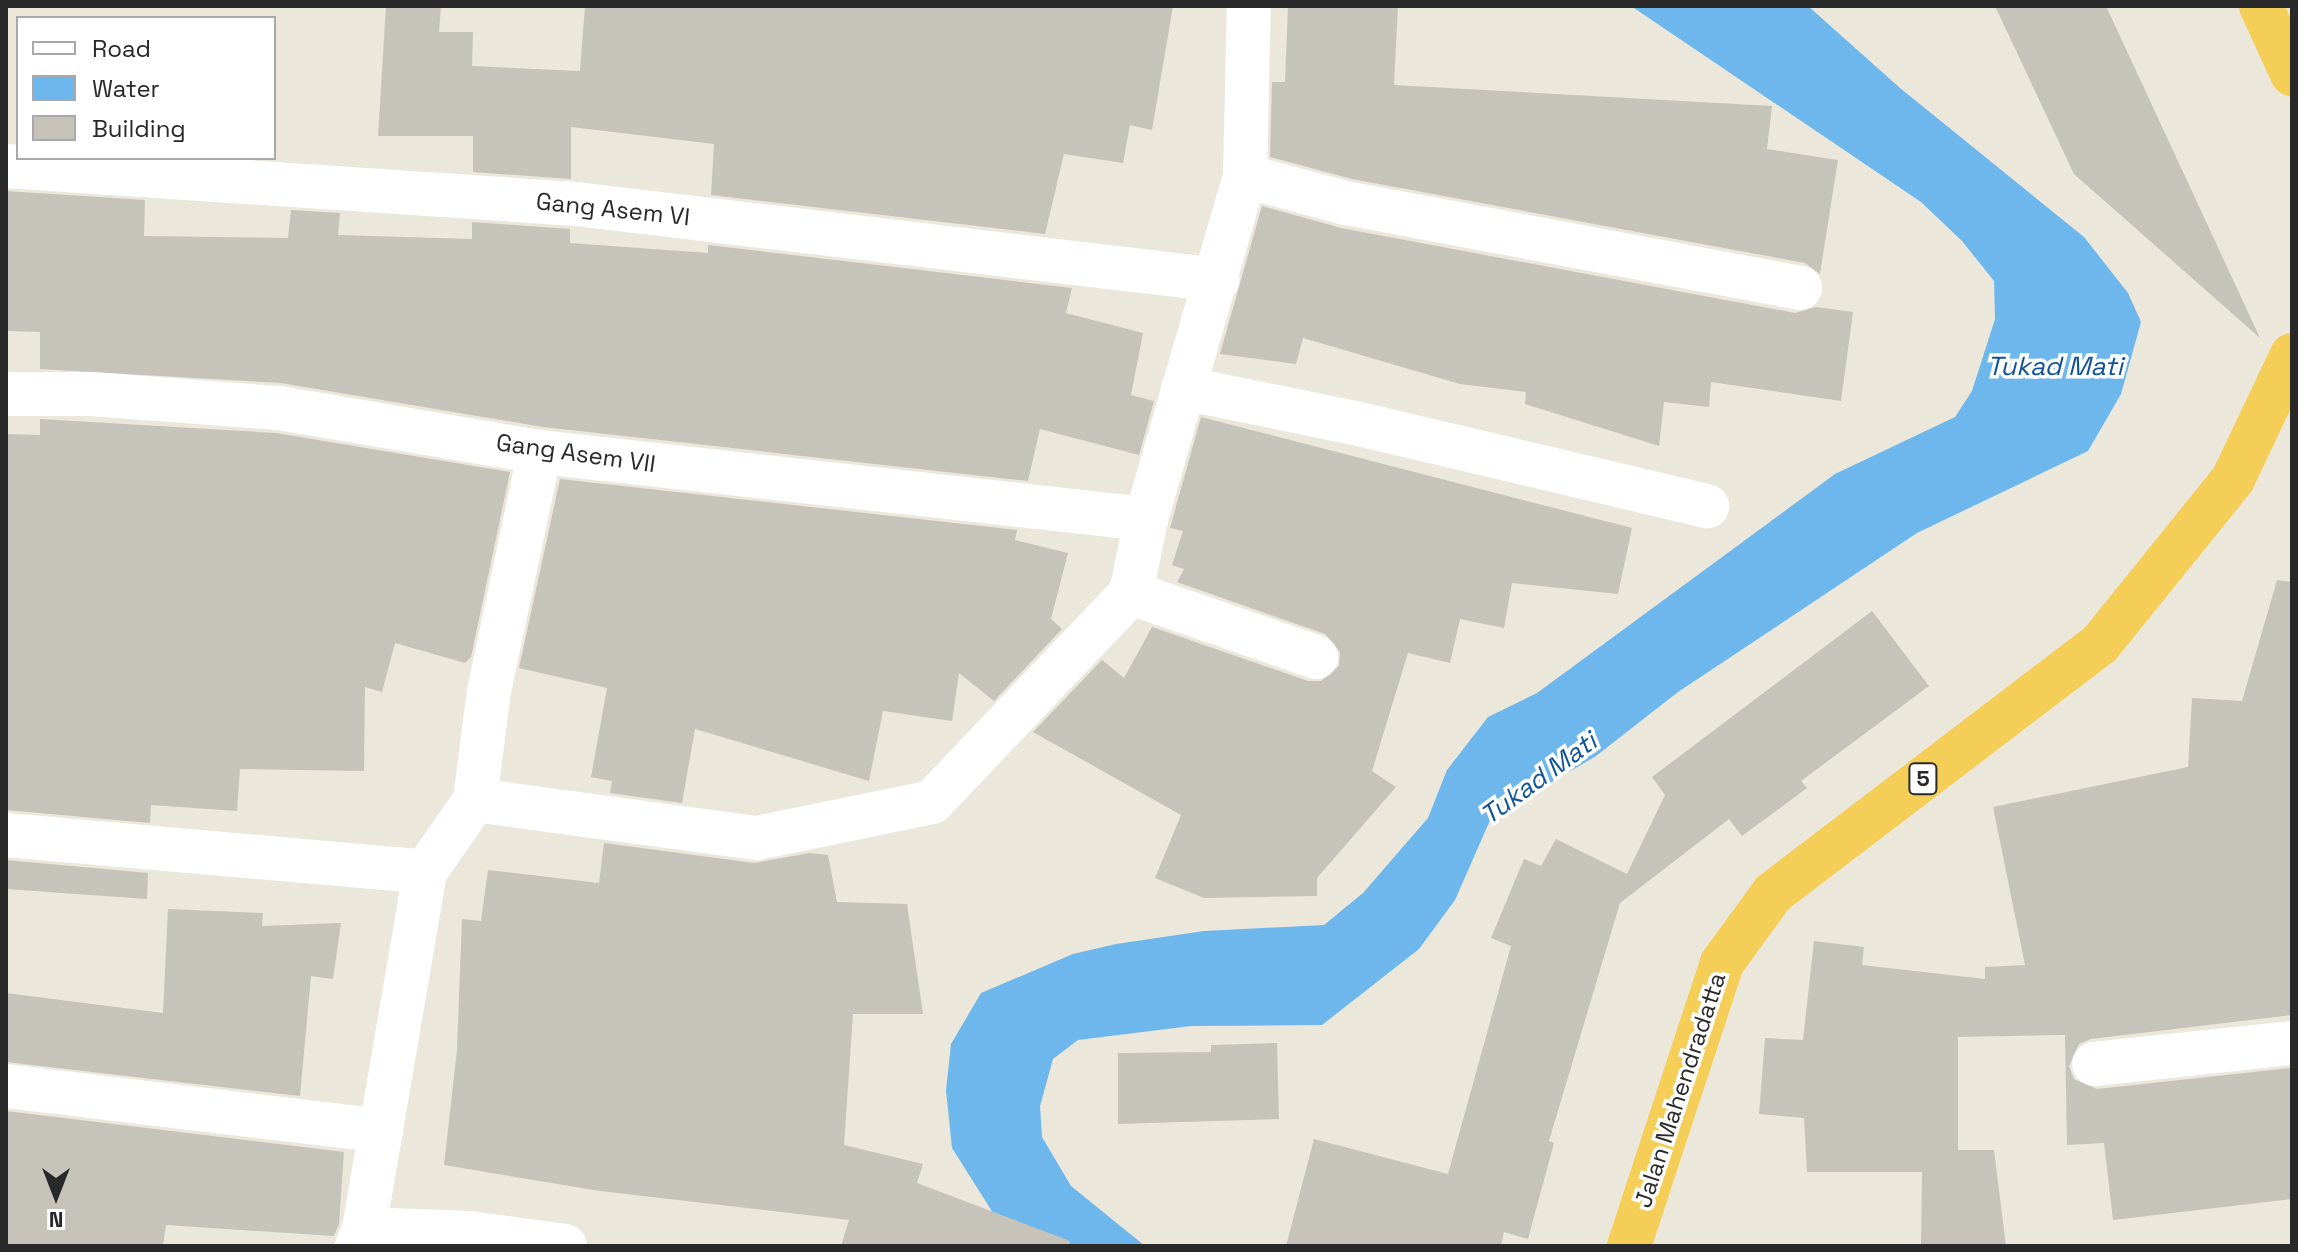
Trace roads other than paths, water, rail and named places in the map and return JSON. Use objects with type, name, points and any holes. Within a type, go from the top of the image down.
[{"type":"highway","points":[[2261,6],[2292,74]]},
{"type":"highway","name":"Jalan Mahendradatta","points":[[1629,1246],[1722,963],[1773,893],[2100,644],[2233,479],[2292,355]]},
{"type":"street","points":[[475,800],[757,838],[932,802],[1131,593],[1146,519],[1218,280],[1245,176],[1249,6]]},
{"type":"street","name":"Gang Asem VI","points":[[6,166],[576,204],[1218,280]]},
{"type":"street","points":[[1245,176],[1361,206],[1800,288]]},
{"type":"street","points":[[1183,388],[1355,423],[1707,506]]},
{"type":"street","name":"Gang Asem VII","points":[[6,394],[91,394],[279,408],[540,452],[1146,519]]},
{"type":"street","points":[[540,452],[489,691],[475,800],[425,872],[360,1238],[470,1233],[565,1246]]},
{"type":"street","points":[[1131,593],[1316,657]]},
{"type":"street","points":[[6,835],[425,872]]},
{"type":"street","points":[[2094,1064],[2292,1043]]},
{"type":"street","points":[[6,1086],[381,1131]]},
{"type":"water","name":"Tukad Mati","points":[[1631,6],[1808,6],[1900,88],[2084,237],[2128,293],[2141,322],[2121,394],[2088,451],[1917,533],[1678,692],[1596,756],[1491,818],[1455,900],[1419,949],[1322,1025],[1191,1026],[1078,1040],[1053,1059],[1040,1106],[1042,1137],[1071,1186],[1145,1246],[1030,1246],[995,1216],[952,1148],[946,1090],[951,1044],[981,993],[1073,954],[1116,944],[1204,931],[1324,925],[1363,893],[1428,818],[1447,770],[1488,717],[1537,693],[1835,474],[1955,417],[1972,391],[1995,319],[1994,281],[1962,241],[1921,202]]}]
